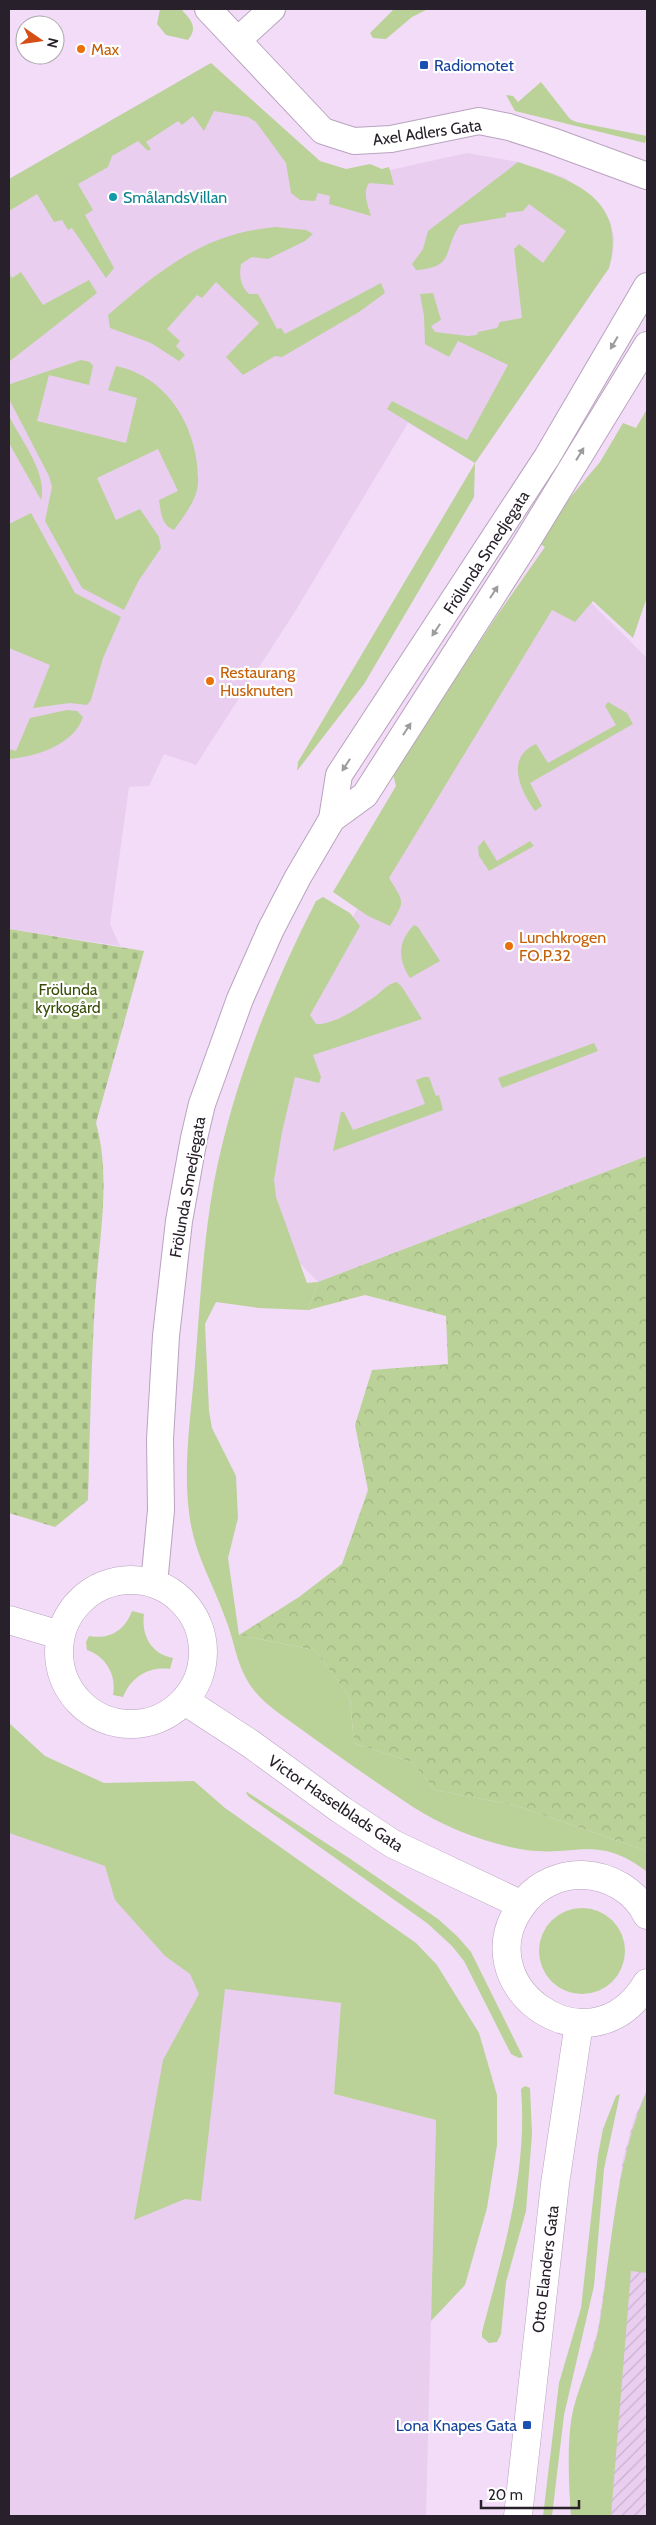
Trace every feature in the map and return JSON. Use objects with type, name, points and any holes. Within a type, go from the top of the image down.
[{"type":"street","points":[[238,40],[272,9]]},
{"type":"street","name":"Axel Adlers Gata","points":[[213,10],[238,40],[324,131],[354,141],[391,139],[479,121],[526,133],[647,176]]},
{"type":"street","name":"Frölunda Smedjegata","points":[[154,1584],[161,1510],[160,1439],[166,1336],[179,1221],[202,1104],[240,999],[271,929],[298,877],[332,819],[339,775],[547,457],[647,286]]},
{"type":"street","name":"Frölunda Smedjegata","points":[[332,819],[365,795],[523,548],[647,345]]},
{"type":"street","points":[[125,1580],[140,1580],[154,1584],[168,1590],[189,1609],[201,1634],[203,1663],[193,1690],[185,1701],[172,1712],[156,1720],[139,1725],[121,1724],[104,1720],[89,1712],[76,1700],[66,1686],[60,1669],[60,1635],[74,1608],[96,1588],[125,1580]]},
{"type":"street","points":[[9,1620],[60,1635]]},
{"type":"street","name":"Victor Hasselblads Gata","points":[[185,1701],[251,1744],[340,1809],[392,1844],[522,1905]]},
{"type":"street","points":[[647,1915],[629,1891],[606,1878],[579,1874],[553,1880],[530,1895],[515,1915],[508,1939],[509,1964],[518,1987],[525,1997],[544,2013],[561,2020],[579,2023],[600,2021],[620,2012],[636,1999],[647,1983]]},
{"type":"street","name":"Otto Elanders Gata","points":[[518,2516],[554,2191],[579,2023]]},
{"type":"shaded area","points":[[211,63],[304,163],[327,184],[467,153],[518,162],[563,177],[593,197],[610,221],[614,237],[613,254],[609,268],[475,463],[408,423],[296,610],[196,765],[164,754],[149,786],[129,787],[110,924],[120,946],[9,929],[9,179]]},
{"type":"shaded area","points":[[552,564],[647,658],[647,1156],[318,1282],[288,1251],[261,1171],[304,1011],[389,848]]},
{"type":"shaded area","points":[[9,1832],[105,1866],[225,1988],[341,2003],[334,2094],[436,2120],[426,2516],[9,2516]]},
{"type":"shaded area","points":[[647,2090],[647,2516],[571,2516],[569,2480],[571,2421],[598,2329],[623,2159],[634,2119]]},
{"type":"green space","points":[[160,9],[181,9],[193,27],[188,40],[166,35],[157,24]]},
{"type":"green space","points":[[394,9],[428,9],[412,17],[386,39],[373,38],[370,33]]},
{"type":"green space","points":[[211,63],[320,161],[346,169],[370,164],[382,169],[389,167],[394,185],[369,183],[367,187],[366,199],[371,216],[329,204],[330,196],[318,193],[315,201],[300,200],[291,193],[286,163],[256,122],[248,117],[214,111],[204,131],[193,116],[182,125],[178,121],[146,142],[151,149],[148,151],[138,141],[112,156],[108,167],[78,184],[93,210],[85,215],[114,268],[106,278],[72,228],[68,230],[62,220],[54,222],[37,194],[9,211],[9,179]]},
{"type":"green space","points":[[541,82],[570,119],[576,122],[647,136],[645,143],[515,111],[506,95],[513,96],[518,102]]},
{"type":"green space","points":[[518,162],[558,176],[591,195],[603,208],[610,224],[613,244],[609,268],[475,463],[387,409],[392,401],[467,440],[508,365],[458,341],[449,357],[425,344],[424,316],[420,294],[433,293],[441,320],[431,326],[435,332],[468,336],[477,335],[478,332],[497,328],[500,322],[522,318],[514,249],[519,244],[543,263],[566,231],[529,204],[523,211],[506,213],[506,217],[460,225],[443,261],[429,268],[416,270],[412,264],[423,249],[428,231]]},
{"type":"green space","points":[[276,227],[306,230],[313,234],[305,241],[268,259],[252,257],[241,264],[240,276],[246,291],[249,294],[258,294],[277,329],[281,328],[285,334],[381,283],[385,293],[359,312],[282,357],[275,356],[243,375],[226,357],[259,323],[216,282],[202,298],[197,295],[167,329],[180,341],[176,346],[185,355],[179,361],[151,343],[110,328],[108,315],[146,283],[184,256],[227,237]]},
{"type":"green space","points":[[21,272],[43,305],[89,280],[97,293],[10,361],[9,273],[12,278]]},
{"type":"green space","points":[[81,360],[90,362],[93,366],[89,385],[49,375],[37,421],[126,443],[137,398],[108,390],[116,366],[135,372],[151,381],[166,394],[186,425],[193,443],[197,463],[198,482],[196,495],[174,530],[166,525],[164,521],[159,500],[178,491],[158,449],[97,478],[116,520],[140,509],[159,537],[161,548],[139,580],[124,610],[82,588],[45,521],[52,487],[49,476],[9,399],[9,385]]},
{"type":"green space","points":[[647,409],[647,597],[633,638],[593,601],[575,622],[552,610],[389,878],[401,902],[390,926],[368,916],[333,892],[396,786],[393,774],[498,614],[545,547],[537,542],[558,512],[600,462],[623,423],[636,428]]},
{"type":"green space","points":[[9,416],[37,468],[41,479],[41,500],[9,443]]},
{"type":"green space","points":[[475,463],[474,497],[364,684],[297,771],[298,762]]},
{"type":"green space","points":[[31,513],[75,593],[121,617],[103,658],[91,700],[87,705],[70,703],[33,708],[50,665],[9,648],[9,524]]},
{"type":"green space","points":[[608,702],[627,713],[633,724],[530,783],[542,806],[535,811],[524,794],[518,775],[521,757],[526,750],[536,744],[548,763],[616,725],[605,706]]},
{"type":"green space","points":[[67,710],[77,711],[83,717],[71,735],[52,748],[30,756],[9,759],[9,749],[16,751],[30,718]]},
{"type":"green space","points":[[484,840],[497,861],[530,841],[534,846],[489,871],[479,856],[478,847]]},
{"type":"green space","points":[[323,897],[350,913],[360,926],[310,1015],[316,1024],[331,1021],[348,1014],[389,985],[397,982],[422,1019],[313,1055],[321,1077],[319,1083],[295,1077],[282,1132],[274,1180],[276,1197],[307,1283],[318,1282],[308,1310],[259,1308],[216,1302],[205,1324],[209,1411],[212,1428],[236,1476],[238,1518],[228,1558],[239,1635],[315,1650],[350,1698],[354,1743],[412,1762],[435,1790],[514,1805],[647,1851],[647,1872],[630,1860],[601,1850],[526,1850],[497,1844],[467,1834],[425,1815],[326,1747],[270,1706],[252,1688],[240,1665],[221,1606],[199,1554],[191,1527],[189,1512],[187,1457],[204,1251],[214,1182],[232,1109],[255,1038],[299,934],[316,901]]},
{"type":"green space","points":[[414,925],[418,927],[440,961],[410,978],[403,965],[401,951],[408,931]]},
{"type":"green space","name":"Frölunda kyrkogård","points":[[9,929],[144,951],[96,1123],[101,1145],[104,1189],[94,1326],[88,1500],[55,1527],[9,1513]]},
{"type":"green space","points":[[594,1043],[598,1051],[502,1088],[498,1078]]},
{"type":"green space","points":[[429,1077],[436,1096],[439,1095],[443,1110],[333,1151],[341,1112],[344,1112],[353,1130],[425,1104],[416,1080]]},
{"type":"green space","points":[[647,1156],[647,1851],[514,1805],[435,1790],[412,1762],[354,1743],[350,1698],[315,1650],[239,1635],[299,1597],[342,1564],[368,1490],[355,1425],[372,1370],[448,1364],[446,1316],[365,1295],[308,1310],[318,1282]]},
{"type":"green space","points":[[132,1611],[144,1614],[144,1629],[153,1648],[165,1656],[173,1658],[170,1669],[155,1669],[142,1674],[126,1690],[123,1697],[113,1695],[112,1674],[109,1668],[100,1657],[87,1650],[86,1642],[89,1636],[104,1636],[116,1632],[129,1618]]},
{"type":"green space","points":[[9,1723],[45,1756],[104,1783],[194,1781],[225,1808],[416,1943],[437,1965],[479,2033],[497,2095],[497,2145],[487,2208],[465,2285],[431,2321],[436,2120],[334,2094],[341,2003],[225,1989],[201,2201],[185,2199],[134,2220],[163,2060],[199,1994],[190,1974],[165,1956],[115,1900],[105,1866],[9,1833]]},
{"type":"green space","points":[[247,1792],[349,1858],[438,1919],[457,1936],[471,1952],[523,2057],[519,2058],[511,2054],[464,1961],[452,1946],[427,1923],[249,1797]]},
{"type":"green space","points":[[582,1908],[599,1911],[613,1920],[622,1934],[625,1951],[622,1968],[613,1982],[599,1991],[582,1994],[565,1991],[551,1982],[542,1968],[539,1951],[542,1934],[551,1920],[565,1911]]},
{"type":"green space","points":[[525,2086],[530,2088],[532,2134],[526,2211],[506,2282],[501,2334],[497,2342],[489,2343],[482,2337],[482,2332],[512,2212],[521,2151],[521,2089]]},
{"type":"green space","points":[[647,2090],[647,2273],[631,2271],[611,2516],[571,2516],[569,2457],[573,2409],[593,2351],[599,2327],[621,2176],[636,2118]]},
{"type":"green space","points":[[620,2094],[604,2169],[594,2286],[564,2415],[552,2516],[543,2516],[559,2383],[581,2308],[598,2155],[603,2129],[616,2096]]},
{"type":"place","name":"Max","points":[[81,49]]},
{"type":"place","name":"Radiomotet","points":[[424,65]]},
{"type":"place","name":"SmålandsVillan","points":[[113,197]]},
{"type":"place","name":"Restaurang Husknuten","points":[[210,681]]},
{"type":"place","name":"Lunchkrogen FO.P.32","points":[[509,946]]},
{"type":"place","name":"Lona Knapes Gata","points":[[527,2425]]}]
